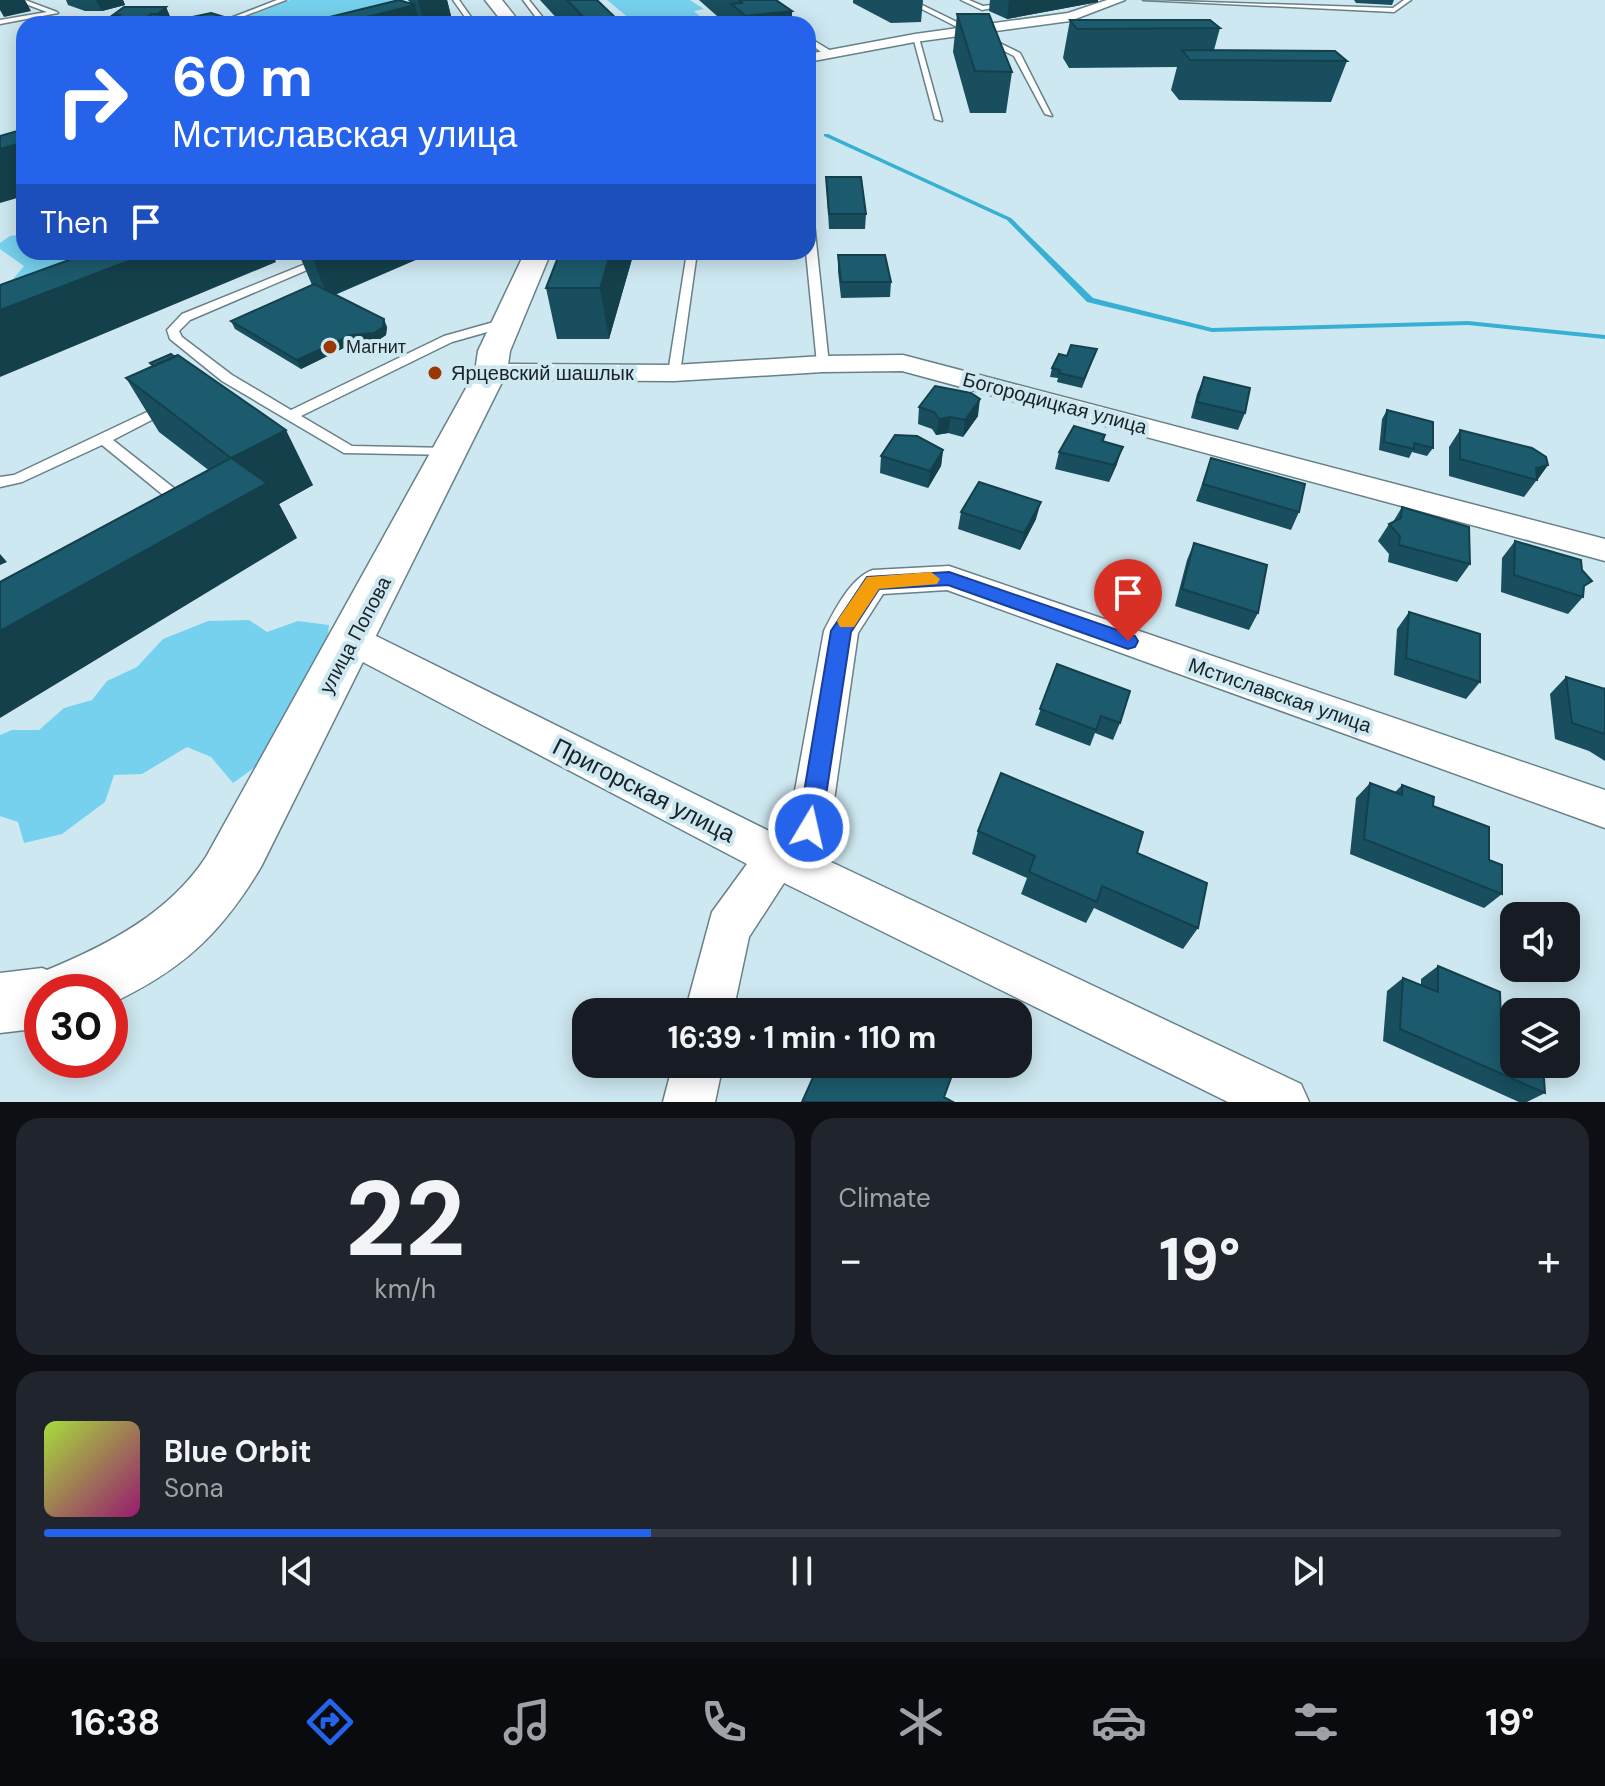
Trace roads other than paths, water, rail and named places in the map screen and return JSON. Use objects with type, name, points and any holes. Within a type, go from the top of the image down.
[{"type":"street","points":[[816,56],[915,38],[1070,17],[1119,0]]},
{"type":"street","name":"улица Попова","points":[[105,974],[168,937],[209,899],[242,849],[491,372],[494,351],[535,260]]},
{"type":"street","name":"Богородицкая улица","points":[[491,372],[674,373],[823,364],[903,363],[1605,550]]},
{"type":"street","name":"Мстиславская улица","points":[[777,857],[809,828],[841,631],[873,582],[949,578],[1605,809]]},
{"type":"street","name":"Пригорская улица","points":[[352,640],[777,857],[1283,1102]]},
{"type":"street","points":[[712,998],[728,928],[777,857]]},
{"type":"street","points":[[0,1003],[24,1000]]},
{"type":"street","points":[[689,1102],[695,1078]]},
{"type":"lane","points":[[240,16],[283,0]]},
{"type":"lane","points":[[494,0],[502,0]]},
{"type":"lane","points":[[526,0],[539,16]]},
{"type":"lane","points":[[907,0],[1017,55],[1049,114]]},
{"type":"lane","points":[[964,0],[982,8],[1030,0]]},
{"type":"lane","points":[[1146,0],[1394,10],[1408,0]]},
{"type":"lane","points":[[25,2],[55,13],[37,16]]},
{"type":"lane","points":[[915,38],[939,119]]},
{"type":"lane","points":[[816,45],[828,53]]},
{"type":"lane","points":[[325,260],[186,317],[173,330],[176,339],[220,381],[349,450],[450,452]]},
{"type":"lane","points":[[674,373],[691,260]]},
{"type":"lane","points":[[813,260],[823,364]]},
{"type":"lane","points":[[289,416],[448,339],[509,321]]},
{"type":"lane","points":[[0,482],[17,479],[185,398]]},
{"type":"lane","points":[[103,439],[196,513],[183,521]]},
{"type":"waterway","points":[[826,135],[1009,219],[1090,300],[1212,330],[1468,323],[1605,337]]},
{"type":"place","name":"Магнит","points":[[330,347]]},
{"type":"place","name":"Ярцевский шашлык","points":[[435,373]]}]
